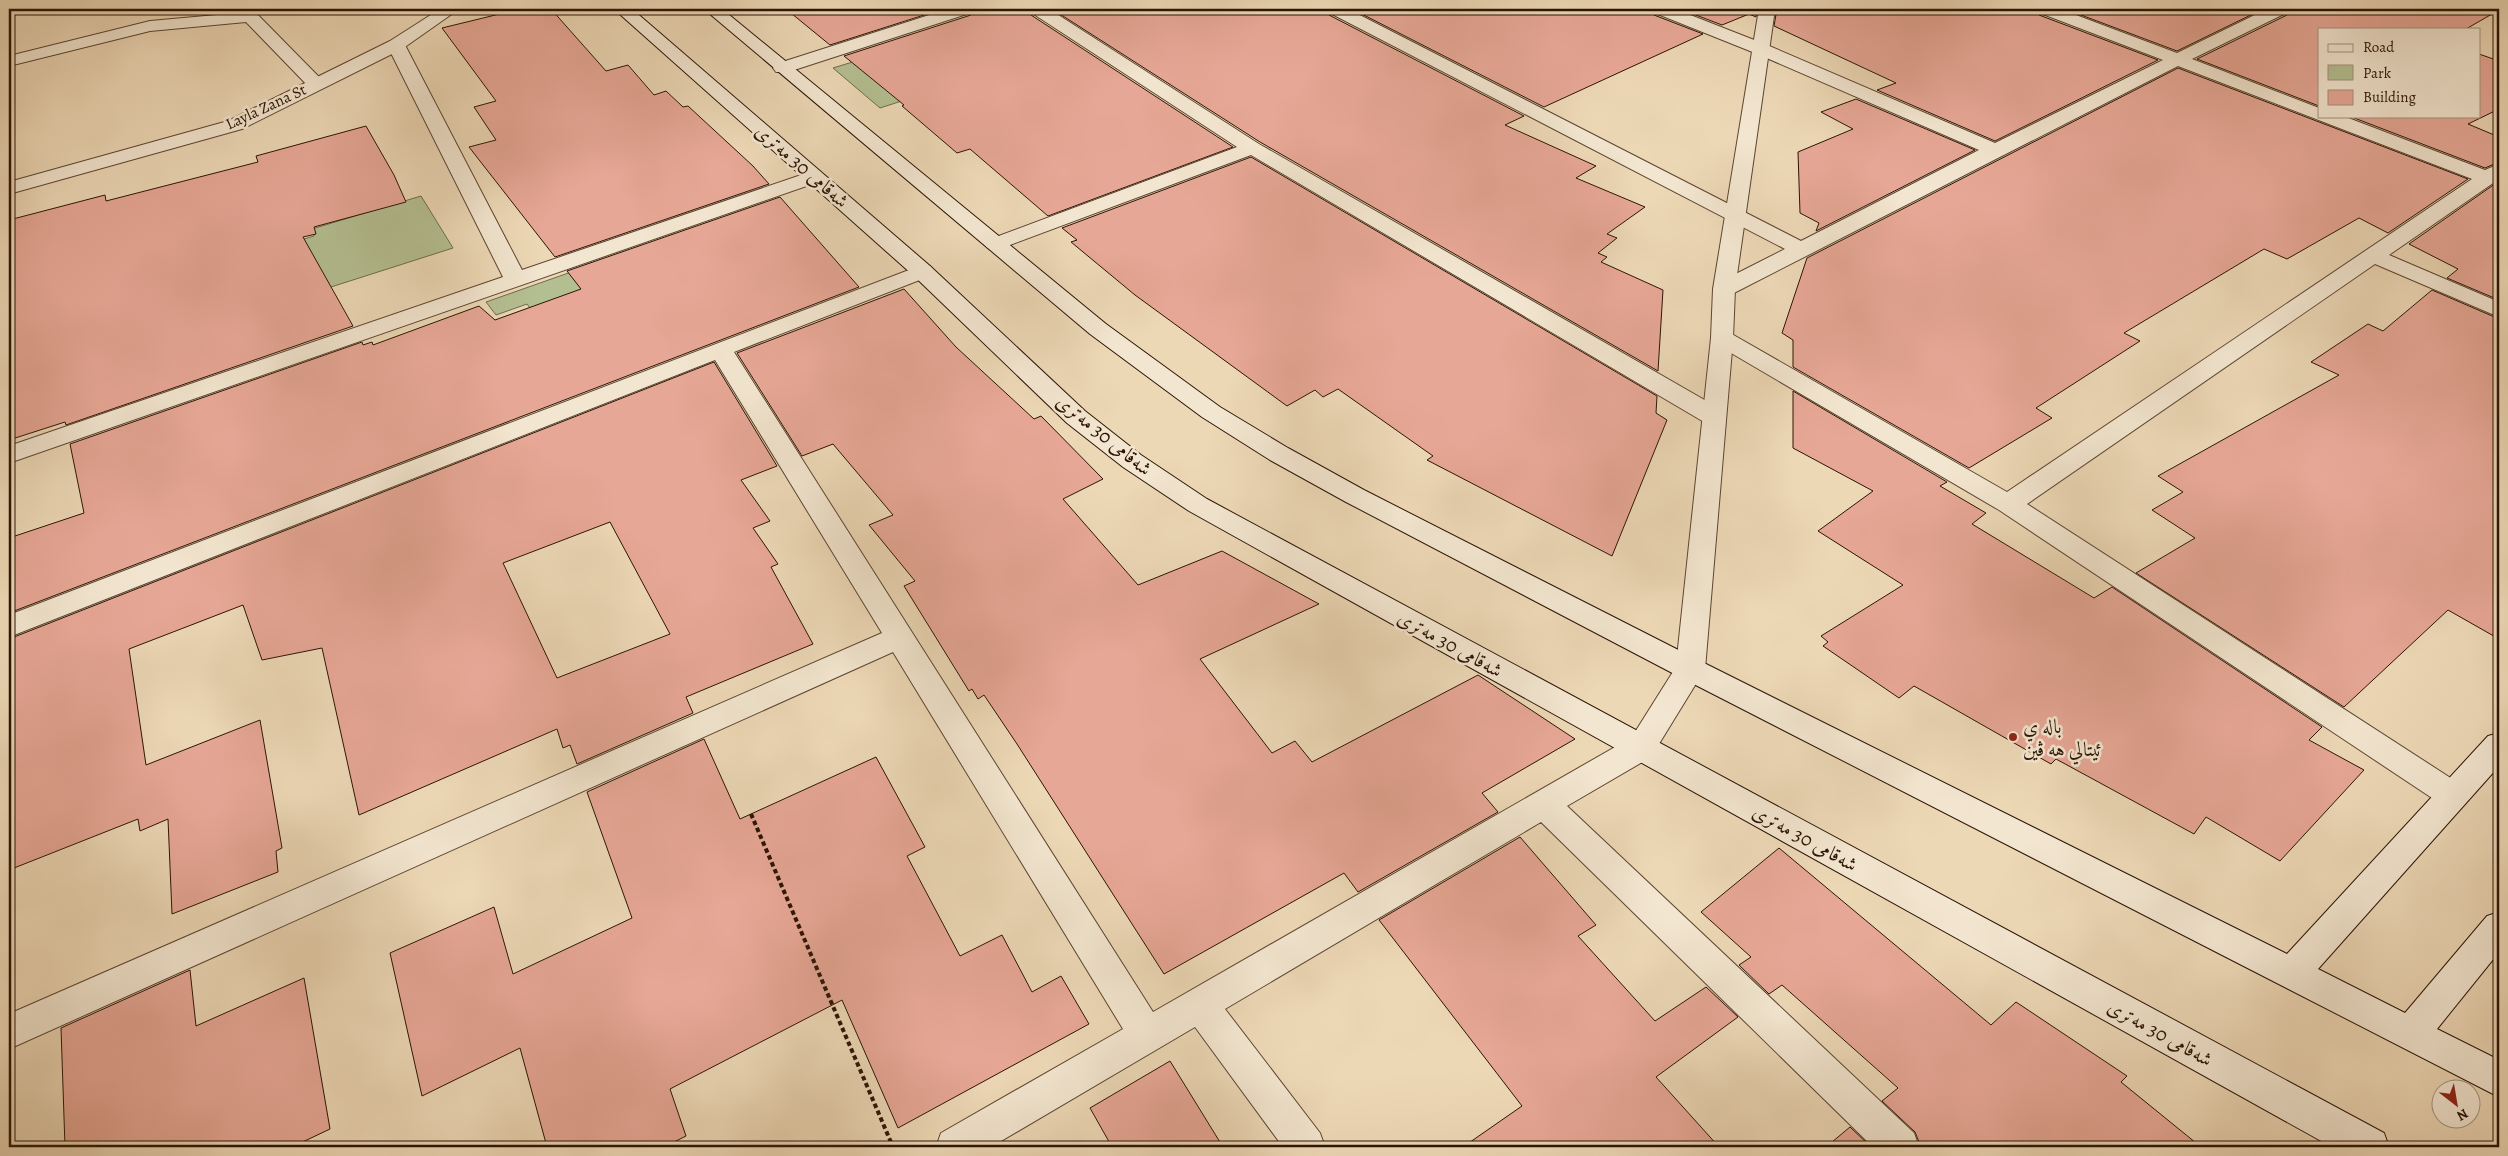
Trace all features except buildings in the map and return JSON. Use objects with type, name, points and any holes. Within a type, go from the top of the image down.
[{"type":"street","name":"Layla Zana St","points":[[9,188],[235,125],[396,45],[451,9]]},
{"type":"street","name":"شەقامی 30 مەتری","points":[[622,9],[922,271],[1076,417],[1132,462],[1273,548],[2370,1147]]},
{"type":"street","points":[[712,9],[995,244],[1151,370],[1211,412],[1272,449],[1355,496],[1690,669],[2499,1079]]},
{"type":"street","points":[[782,68],[964,9]]},
{"type":"street","points":[[1038,9],[1252,148],[1713,416]]},
{"type":"street","points":[[1336,9],[1800,249]]},
{"type":"street","points":[[1661,9],[1761,48],[1995,150]]},
{"type":"street","points":[[955,1147],[1640,748],[1690,669],[1722,338],[1724,289],[1767,9]]},
{"type":"street","points":[[2046,9],[2318,114]]},
{"type":"street","points":[[1724,289],[1995,150],[2176,60],[2270,10]]},
{"type":"street","points":[[9,61],[150,26],[250,17],[316,84]]},
{"type":"street","points":[[396,45],[516,280]]},
{"type":"street","points":[[2331,118],[2493,174]]},
{"type":"street","points":[[995,244],[1252,148]]},
{"type":"street","points":[[2008,504],[2493,174]]},
{"type":"street","points":[[9,455],[814,177]]},
{"type":"street","points":[[2373,256],[2499,310]]},
{"type":"street","points":[[9,626],[922,271]]},
{"type":"street","points":[[1722,338],[2008,504],[2452,796]]},
{"type":"street","points":[[721,350],[1148,1035]]},
{"type":"street","points":[[9,1032],[900,638]]},
{"type":"street","points":[[2292,973],[2499,745]]},
{"type":"street","points":[[1544,804],[1900,1147]]},
{"type":"street","points":[[2410,1034],[2499,927]]},
{"type":"street","points":[[1200,1005],[1306,1147]]},
{"type":"path","points":[[751,814],[893,1147]]},
{"type":"green space","points":[[924,40],[973,78],[880,108],[833,68]]},
{"type":"green space","points":[[421,196],[453,248],[259,310],[270,249],[314,236],[312,229]]},
{"type":"green space","points":[[628,252],[540,322],[527,304],[496,315],[486,302]]},
{"type":"place","name":"باله ي ئيتالي هه ڤين","points":[[2013,737]]}]
